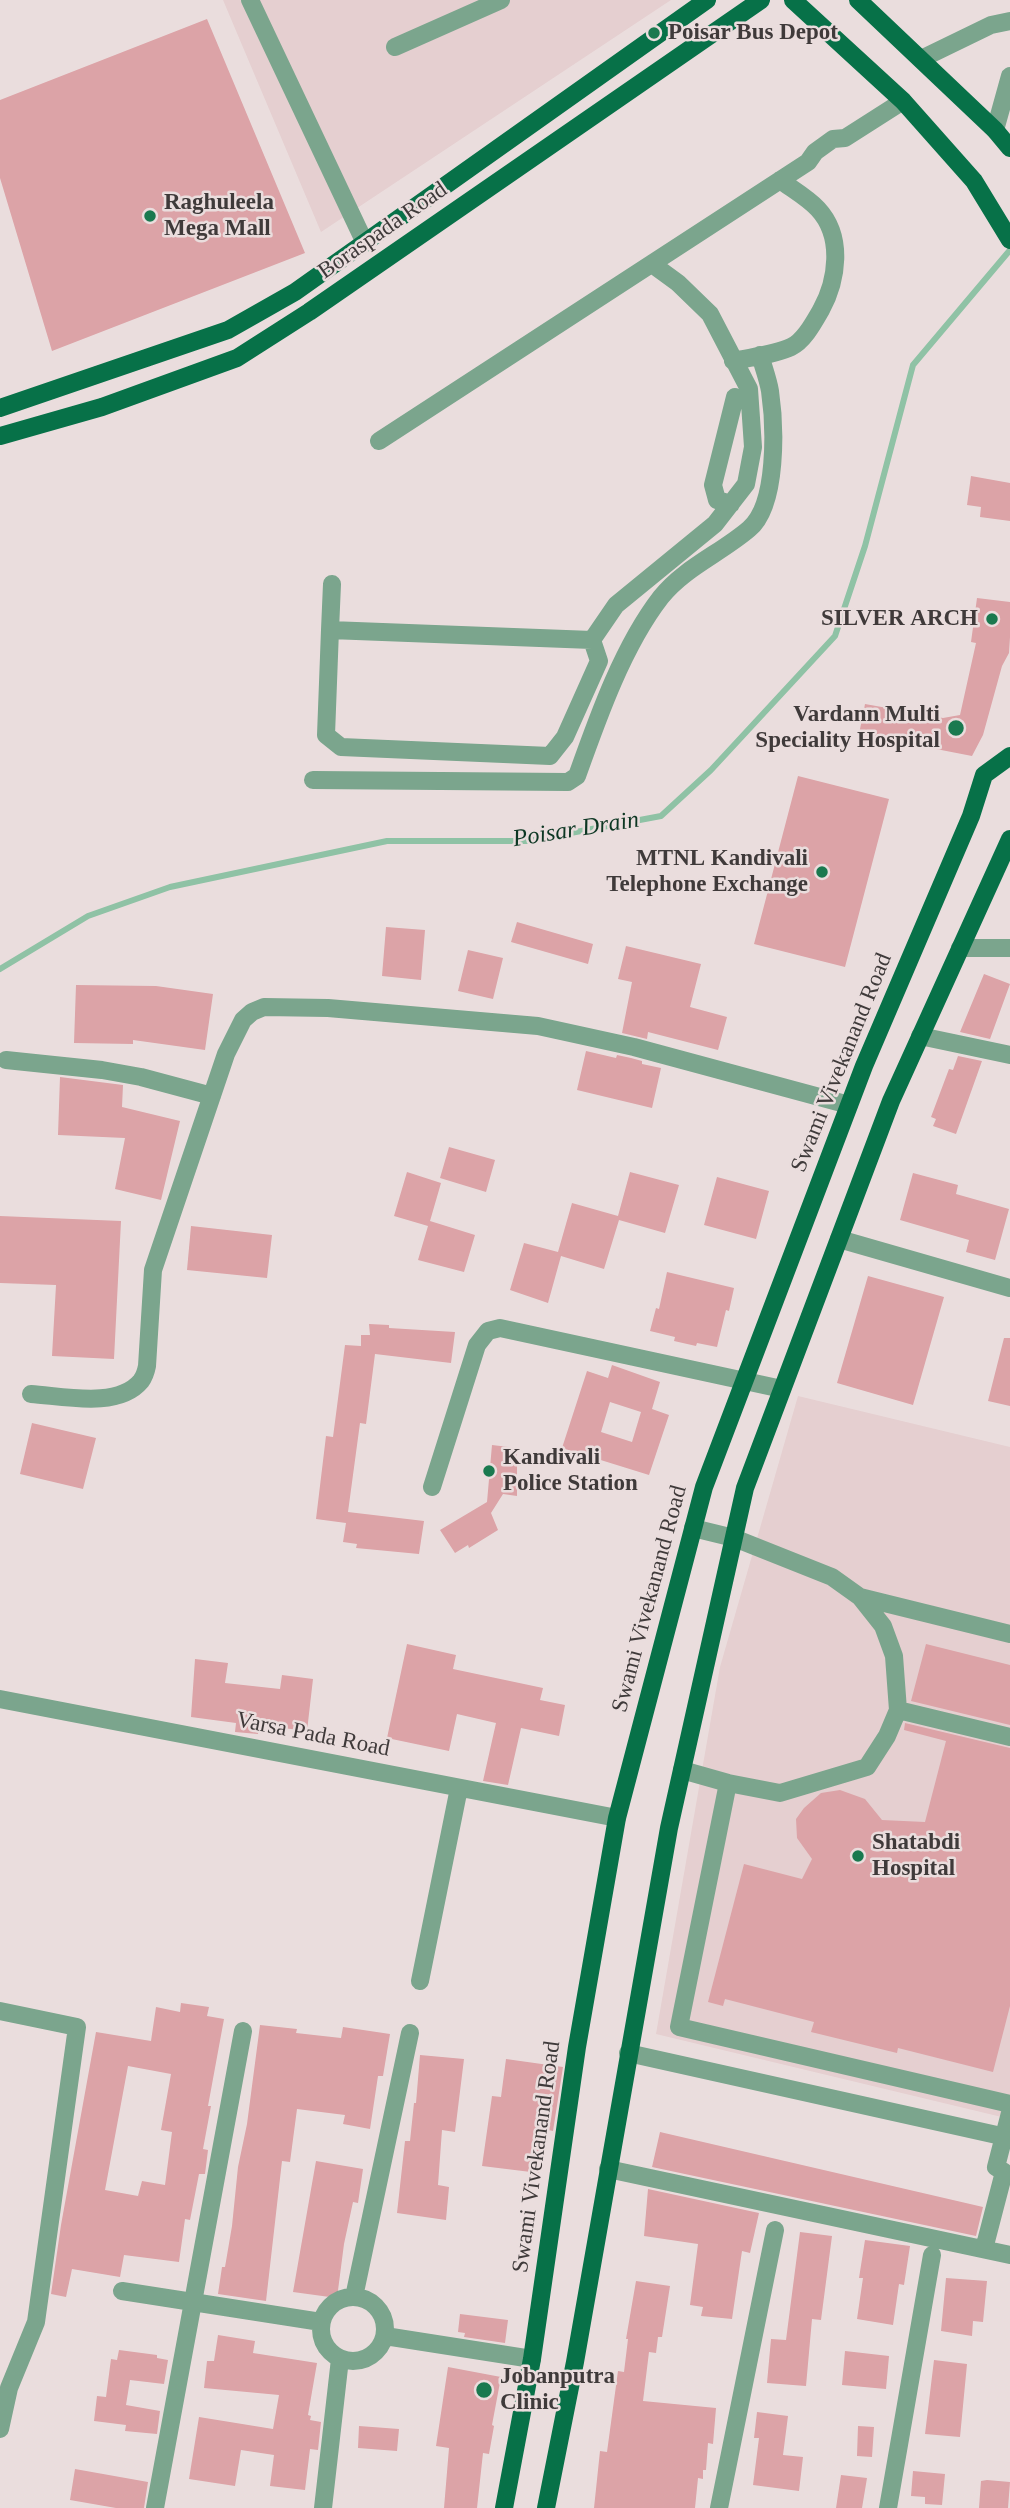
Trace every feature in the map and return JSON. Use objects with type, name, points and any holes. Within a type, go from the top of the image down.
[{"type":"main road","name":"Boraspada Road","points":[[0,408],[228,330],[295,292],[707,0]]},
{"type":"main road","name":"Boraspada Road","points":[[0,436],[102,407],[237,358],[321,304],[761,0]]},
{"type":"main road","points":[[793,0],[903,101],[974,181],[1010,240]]},
{"type":"main road","points":[[858,0],[995,130],[1010,148]]},
{"type":"main road","name":"Swami Vivekanand Road","points":[[504,2508],[532,2359],[577,2047],[617,1818],[704,1487],[849,1105],[971,816],[984,775],[1010,755]]},
{"type":"main road","points":[[546,2508],[575,2362],[669,1828],[745,1488],[891,1101],[1010,839]]},
{"type":"street","points":[[250,0],[365,243]]},
{"type":"street","points":[[395,47],[501,0]]},
{"type":"street","points":[[921,59],[991,25],[1010,21]]},
{"type":"street","points":[[995,130],[1010,76]]},
{"type":"street","points":[[379,441],[808,162],[815,152],[833,139],[845,138],[903,101]]},
{"type":"street","points":[[733,361],[792,347],[811,327],[828,297],[836,270],[835,248],[828,225],[819,210],[780,180]]},
{"type":"street","points":[[592,640],[616,605],[715,524],[746,484],[753,447],[749,389],[710,314],[678,283],[652,264]]},
{"type":"street","points":[[313,780],[568,782],[577,775],[618,673],[646,618],[663,594],[682,577],[752,527],[768,497],[772,468],[771,403],[760,355]]},
{"type":"street","points":[[731,504],[717,500],[713,485],[735,397]]},
{"type":"street","points":[[332,584],[326,735],[341,747],[550,755],[565,737],[599,661],[592,640]]},
{"type":"street","points":[[330,630],[592,640]]},
{"type":"street","points":[[960,948],[1010,948]]},
{"type":"street","points":[[31,1394],[105,1399],[122,1396],[142,1381],[147,1366],[153,1270],[226,1054],[243,1020],[264,1007],[328,1008],[538,1026],[634,1047],[849,1105]]},
{"type":"street","points":[[920,1036],[1010,1055]]},
{"type":"street","points":[[6,1060],[102,1070],[141,1077],[212,1096]]},
{"type":"street","points":[[839,1238],[1010,1288]]},
{"type":"street","points":[[432,1487],[477,1345],[488,1331],[500,1328],[782,1389]]},
{"type":"street","points":[[682,1770],[728,1783],[780,1793],[867,1767],[887,1737],[898,1710],[894,1656],[883,1626],[860,1597],[832,1577],[734,1538],[693,1528]]},
{"type":"street","points":[[860,1597],[1010,1634]]},
{"type":"street","name":"Varsa Pada Road","points":[[0,1699],[617,1818]]},
{"type":"street","points":[[898,1710],[1010,1737]]},
{"type":"street","points":[[728,1783],[678,2028],[1010,2104]]},
{"type":"street","points":[[420,1981],[459,1788]]},
{"type":"street","points":[[0,2011],[77,2027],[36,2322],[5,2387],[0,2429]]},
{"type":"street","points":[[155,2508],[243,2031]]},
{"type":"street","points":[[354,2297],[410,2032]]},
{"type":"street","points":[[628,2053],[1008,2142]]},
{"type":"street","points":[[984,2249],[1007,2173],[996,2167],[1008,2142],[1010,2113]]},
{"type":"street","points":[[608,2169],[1010,2255]]},
{"type":"street","points":[[719,2508],[775,2230]]},
{"type":"street","points":[[888,2508],[932,2255]]},
{"type":"street","points":[[122,2291],[321,2322]]},
{"type":"street","points":[[343,2298],[365,2299],[381,2312],[385,2321],[385,2336],[378,2350],[370,2357],[351,2361],[340,2359],[330,2353],[323,2344],[321,2322],[333,2303],[343,2298]]},
{"type":"street","points":[[385,2336],[532,2359]]},
{"type":"street","points":[[323,2508],[340,2359]]},
{"type":"shaded area","points":[[223,0],[671,0],[321,232]]},
{"type":"shaded area","points":[[798,1396],[1010,1447],[1010,2119],[656,2034],[720,1667]]},
{"type":"building","name":"Raghuleela Mega Mall","points":[[207,19],[305,253],[52,351],[0,178],[0,100]]},
{"type":"building","points":[[971,476],[1010,483],[1010,521],[980,517],[981,507],[967,505]]},
{"type":"building","points":[[977,598],[1010,602],[1010,637],[1009,653],[1002,666],[983,735],[972,756],[859,734],[865,704],[943,718],[960,715],[976,643],[971,642]]},
{"type":"building","name":"MTNL Kandivali Telephone Exchange","points":[[798,776],[889,799],[845,967],[754,944]]},
{"type":"building","points":[[517,922],[593,944],[588,964],[511,942]]},
{"type":"building","points":[[386,927],[425,930],[421,980],[382,976]]},
{"type":"building","points":[[626,946],[701,964],[690,1007],[727,1017],[718,1050],[648,1032],[647,1039],[622,1033],[632,982],[618,979]]},
{"type":"building","points":[[468,950],[503,958],[493,999],[458,991]]},
{"type":"building","points":[[984,974],[1010,984],[990,1039],[960,1032]]},
{"type":"building","points":[[76,985],[156,986],[213,994],[205,1050],[133,1040],[133,1044],[74,1043]]},
{"type":"building","points":[[586,1051],[616,1058],[617,1055],[631,1058],[642,1061],[642,1064],[661,1068],[652,1108],[577,1090]]},
{"type":"building","points":[[958,1056],[982,1061],[956,1134],[933,1126],[936,1119],[931,1117],[949,1069],[953,1070]]},
{"type":"building","points":[[60,1077],[123,1085],[122,1107],[180,1121],[161,1200],[115,1189],[125,1138],[58,1135]]},
{"type":"building","points":[[449,1147],[495,1160],[486,1192],[440,1178]]},
{"type":"building","points":[[407,1172],[441,1183],[430,1221],[475,1235],[464,1272],[418,1260],[428,1226],[394,1216]]},
{"type":"building","points":[[630,1172],[679,1185],[665,1233],[619,1220],[604,1269],[561,1256],[548,1303],[510,1290],[524,1243],[558,1252],[572,1203],[618,1216]]},
{"type":"building","points":[[913,1173],[958,1185],[956,1194],[1009,1209],[995,1260],[966,1252],[969,1240],[900,1220]]},
{"type":"building","points":[[717,1177],[769,1191],[756,1239],[704,1225]]},
{"type":"building","points":[[0,1216],[121,1221],[114,1359],[52,1356],[56,1285],[0,1283]]},
{"type":"building","points":[[191,1226],[272,1235],[267,1278],[187,1270]]},
{"type":"building","points":[[667,1272],[734,1288],[717,1347],[674,1341],[675,1337],[650,1331],[656,1308],[659,1309]]},
{"type":"building","points":[[868,1276],[944,1297],[913,1405],[837,1383]]},
{"type":"building","points":[[369,1324],[389,1325],[389,1328],[455,1332],[451,1363],[375,1354],[366,1424],[360,1423],[348,1512],[424,1521],[419,1554],[356,1548],[357,1544],[343,1542],[346,1523],[316,1519],[326,1436],[333,1437],[345,1345],[361,1346],[361,1335],[370,1335]]},
{"type":"building","points":[[1004,1338],[1010,1338],[1010,1406],[988,1401]]},
{"type":"building","points":[[612,1365],[660,1382],[652,1409],[669,1415],[649,1475],[562,1448],[587,1371],[608,1378]],"holes":[[[610,1402],[641,1412],[632,1442],[601,1432]]]},
{"type":"building","points":[[32,1423],[96,1438],[83,1489],[20,1474]]},
{"type":"building","points":[[492,1445],[517,1448],[517,1496],[503,1494],[491,1513],[498,1530],[469,1548],[468,1545],[455,1553],[440,1530],[487,1502]]},
{"type":"building","points":[[407,1644],[456,1655],[453,1669],[543,1688],[540,1700],[565,1705],[559,1736],[521,1728],[508,1785],[483,1781],[496,1723],[457,1714],[449,1751],[387,1738]]},
{"type":"building","points":[[926,1644],[1010,1665],[1010,1725],[911,1701]]},
{"type":"building","points":[[195,1659],[228,1663],[225,1683],[280,1689],[282,1675],[313,1679],[307,1731],[259,1725],[258,1734],[235,1732],[236,1723],[191,1717]]},
{"type":"building","name":"Shatabdi Hospital","points":[[905,1723],[1010,1748],[1010,2006],[993,2072],[898,2048],[897,2053],[811,2032],[814,2022],[725,1999],[723,2006],[708,2002],[744,1864],[802,1879],[812,1859],[797,1838],[796,1819],[821,1793],[840,1790],[865,1799],[882,1820],[925,1822],[946,1741],[904,1730]]},
{"type":"building","points":[[181,2003],[209,2007],[207,2016],[224,2019],[208,2106],[211,2106],[203,2149],[208,2150],[205,2174],[199,2174],[190,2220],[185,2219],[179,2262],[124,2255],[120,2277],[72,2269],[66,2297],[51,2294],[96,2032],[151,2041],[156,2007],[180,2012]],"holes":[[[128,2066],[171,2074],[161,2130],[172,2132],[165,2185],[142,2181],[138,2196],[105,2190]]]},
{"type":"building","points":[[260,2025],[297,2029],[296,2033],[341,2038],[343,2027],[390,2034],[383,2076],[378,2076],[370,2129],[343,2124],[345,2115],[297,2109],[290,2162],[282,2161],[266,2301],[218,2294],[232,2226],[238,2167],[247,2124]]},
{"type":"building","points":[[420,2055],[464,2059],[455,2132],[442,2130],[438,2185],[449,2187],[446,2220],[397,2213],[405,2141],[410,2141],[416,2103]]},
{"type":"building","points":[[506,2059],[563,2067],[553,2131],[544,2129],[539,2173],[482,2166],[492,2096],[501,2097]]},
{"type":"building","points":[[660,2132],[983,2207],[976,2236],[652,2167]]},
{"type":"building","points":[[316,2161],[363,2169],[358,2203],[353,2202],[344,2244],[337,2298],[293,2292]]},
{"type":"building","points":[[648,2189],[759,2213],[750,2253],[742,2251],[732,2319],[701,2316],[703,2307],[690,2305],[698,2244],[644,2236]]},
{"type":"building","points":[[800,2232],[832,2236],[821,2320],[812,2319],[806,2386],[767,2383],[771,2339],[786,2340]]},
{"type":"building","points":[[865,2240],[910,2246],[904,2285],[899,2284],[893,2325],[857,2319],[863,2278],[859,2278]]},
{"type":"building","points":[[946,2278],[987,2281],[983,2322],[973,2321],[972,2336],[941,2331]]},
{"type":"building","points":[[636,2281],[670,2286],[662,2337],[658,2337],[656,2353],[649,2352],[643,2401],[716,2408],[713,2444],[708,2443],[703,2479],[698,2478],[695,2508],[594,2508],[600,2451],[607,2452],[618,2371],[624,2372],[626,2339]]},
{"type":"building","points":[[460,2314],[508,2320],[505,2343],[464,2337],[465,2333],[458,2332]]},
{"type":"building","points":[[218,2335],[255,2341],[253,2353],[317,2363],[308,2415],[311,2416],[310,2420],[321,2422],[318,2450],[310,2449],[305,2490],[270,2486],[274,2455],[241,2450],[235,2486],[189,2479],[199,2417],[273,2429],[279,2395],[204,2388],[207,2361],[214,2361]]},
{"type":"building","points":[[119,2350],[157,2355],[157,2358],[168,2360],[164,2384],[130,2380],[126,2405],[160,2411],[157,2434],[125,2431],[126,2425],[94,2421],[97,2396],[106,2397],[111,2359],[117,2360]]},
{"type":"building","points":[[845,2351],[889,2356],[886,2389],[842,2385]]},
{"type":"building","points":[[934,2360],[967,2364],[960,2437],[925,2434]]},
{"type":"building","points":[[448,2367],[501,2377],[489,2454],[483,2453],[477,2508],[444,2508],[449,2448],[436,2446]]},
{"type":"building","points":[[757,2412],[788,2416],[783,2455],[803,2457],[799,2491],[753,2485],[759,2438],[754,2438]]},
{"type":"building","points":[[359,2426],[399,2429],[397,2451],[358,2448]]},
{"type":"building","points":[[858,2426],[874,2427],[872,2457],[857,2456]]},
{"type":"building","points":[[75,2469],[148,2482],[144,2508],[116,2508],[70,2500]]},
{"type":"building","points":[[913,2471],[945,2474],[942,2505],[925,2504],[925,2497],[911,2496]]},
{"type":"building","points":[[841,2475],[867,2478],[862,2508],[836,2508]]},
{"type":"building","points":[[981,2481],[1010,2482],[1008,2508],[979,2508]]},
{"type":"waterway","name":"Poisar Drain","points":[[0,969],[88,916],[170,887],[387,841],[528,841],[661,816],[711,770],[835,636],[865,546],[913,365],[1010,250]]},
{"type":"place","name":"Poisar Bus Depot","points":[[654,33]]},
{"type":"place","name":"Raghuleela Mega Mall","points":[[150,216]]},
{"type":"place","name":"SILVER ARCH","points":[[992,619]]},
{"type":"place","name":"Vardann Multi Speciality Hospital","points":[[956,728]]},
{"type":"place","name":"MTNL Kandivali Telephone Exchange","points":[[822,872]]},
{"type":"place","name":"Kandivali Police Station","points":[[489,1471]]},
{"type":"place","name":"Shatabdi Hospital","points":[[858,1856]]},
{"type":"place","name":"Jobanputra Clinic","points":[[484,2390]]}]
